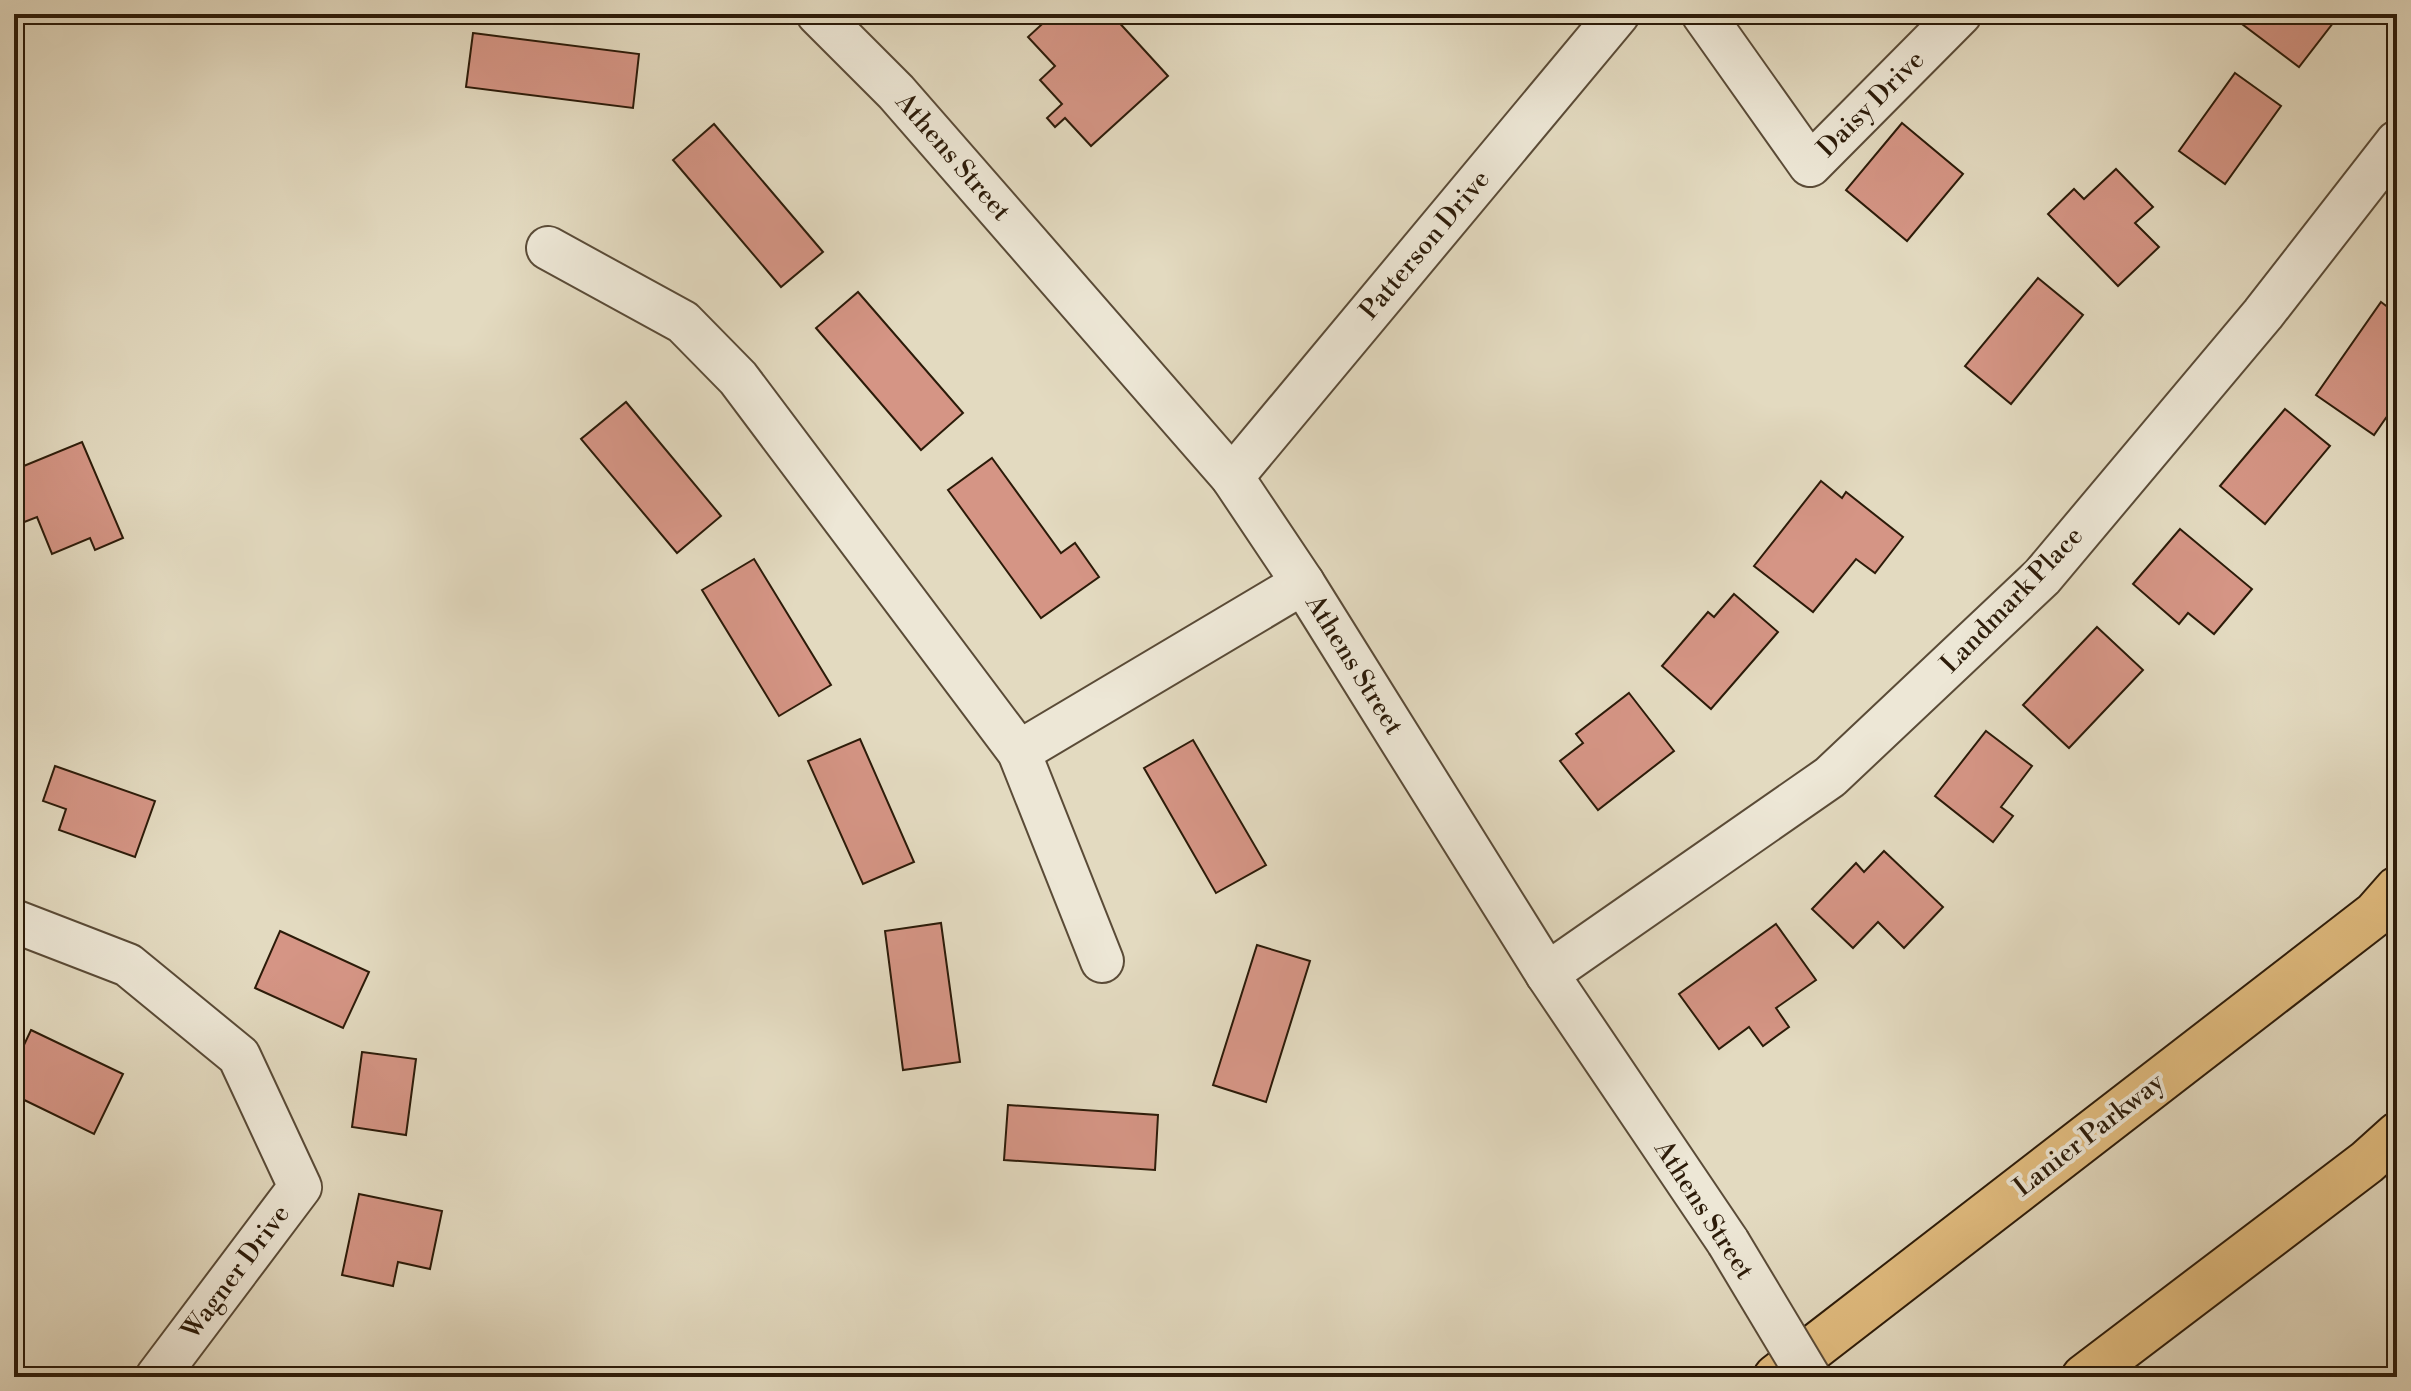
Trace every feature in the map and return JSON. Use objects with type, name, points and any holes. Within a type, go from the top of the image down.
[{"type":"highway","name":"Lanier Parkway","points":[[1776,1377],[2375,914],[2397,889]]},
{"type":"highway","points":[[2084,1377],[2367,1162],[2397,1135]]},
{"type":"street","name":"Athens Street","points":[[818,14],[896,92],[1232,477],[1303,583],[1547,974],[1728,1242],[1809,1377]]},
{"type":"street","name":"Patterson Drive","points":[[1232,477],[1618,14]]},
{"type":"street","name":"Daisy Drive","points":[[1703,14],[1810,165],[1960,14]]},
{"type":"street","name":"Landmark Place","points":[[1547,974],[1830,777],[2042,577],[2263,314],[2397,142]]},
{"type":"street","points":[[548,248],[683,322],[738,378],[1019,752],[1102,961]]},
{"type":"street","points":[[1019,752],[1303,583]]},
{"type":"street","name":"Wagner Drive","points":[[14,921],[128,965],[239,1056],[300,1187],[157,1377]]},
{"type":"building","points":[[1053,14],[1120,14],[1115,18],[1168,76],[1091,146],[1065,118],[1055,127],[1047,118],[1062,104],[1040,80],[1055,66],[1028,37]]},
{"type":"building","points":[[2237,14],[2340,14],[2299,67],[2234,18]]},
{"type":"building","points":[[473,33],[639,54],[633,108],[466,87]]},
{"type":"building","points":[[2235,73],[2281,106],[2225,184],[2179,151]]},
{"type":"building","points":[[1902,123],[1963,174],[1907,241],[1846,190]]},
{"type":"building","points":[[714,124],[823,252],[781,287],[673,160]]},
{"type":"building","points":[[2116,169],[2153,207],[2135,223],[2159,247],[2118,286],[2048,214],[2074,189],[2084,199]]},
{"type":"building","points":[[2038,278],[2083,315],[2011,404],[1965,366]]},
{"type":"building","points":[[858,292],[963,413],[921,450],[816,328]]},
{"type":"building","points":[[2381,302],[2397,314],[2397,402],[2374,435],[2316,395]]},
{"type":"building","points":[[626,402],[721,516],[677,553],[581,439]]},
{"type":"building","points":[[2285,409],[2330,446],[2265,524],[2220,486]]},
{"type":"building","points":[[82,442],[123,538],[95,550],[90,538],[52,554],[37,517],[14,526],[14,470]]},
{"type":"building","points":[[992,458],[1061,553],[1075,543],[1099,577],[1041,618],[948,490]]},
{"type":"building","points":[[1821,481],[1842,498],[1846,492],[1903,537],[1875,573],[1856,559],[1813,612],[1754,566]]},
{"type":"building","points":[[2180,529],[2252,589],[2214,634],[2188,613],[2179,624],[2133,584]]},
{"type":"building","points":[[754,559],[831,685],[779,716],[702,590]]},
{"type":"building","points":[[1734,594],[1778,632],[1711,709],[1662,666],[1708,612],[1714,617]]},
{"type":"building","points":[[2097,627],[2143,670],[2069,748],[2023,705]]},
{"type":"building","points":[[1629,693],[1674,751],[1598,810],[1560,761],[1583,743],[1576,734]]},
{"type":"building","points":[[1986,731],[2032,766],[2001,807],[2013,816],[1993,842],[1935,796]]},
{"type":"building","points":[[860,739],[914,862],[863,884],[808,761]]},
{"type":"building","points":[[1193,740],[1266,865],[1216,893],[1144,768]]},
{"type":"building","points":[[55,766],[155,801],[135,857],[59,830],[66,809],[43,801]]},
{"type":"building","points":[[1884,851],[1943,907],[1904,948],[1878,922],[1853,948],[1812,909],[1856,863],[1864,872]]},
{"type":"building","points":[[941,923],[960,1062],[903,1070],[885,931]]},
{"type":"building","points":[[1776,924],[1816,980],[1776,1008],[1789,1027],[1763,1046],[1749,1027],[1719,1049],[1679,994]]},
{"type":"building","points":[[280,931],[369,972],[343,1028],[255,988]]},
{"type":"building","points":[[1257,945],[1310,961],[1266,1102],[1213,1085]]},
{"type":"building","points":[[31,1030],[123,1074],[94,1134],[14,1095],[14,1066]]},
{"type":"building","points":[[362,1052],[416,1059],[406,1135],[352,1127]]},
{"type":"building","points":[[1008,1105],[1158,1115],[1155,1170],[1004,1160]]},
{"type":"building","points":[[359,1194],[442,1211],[430,1269],[398,1262],[393,1286],[342,1275]]}]
